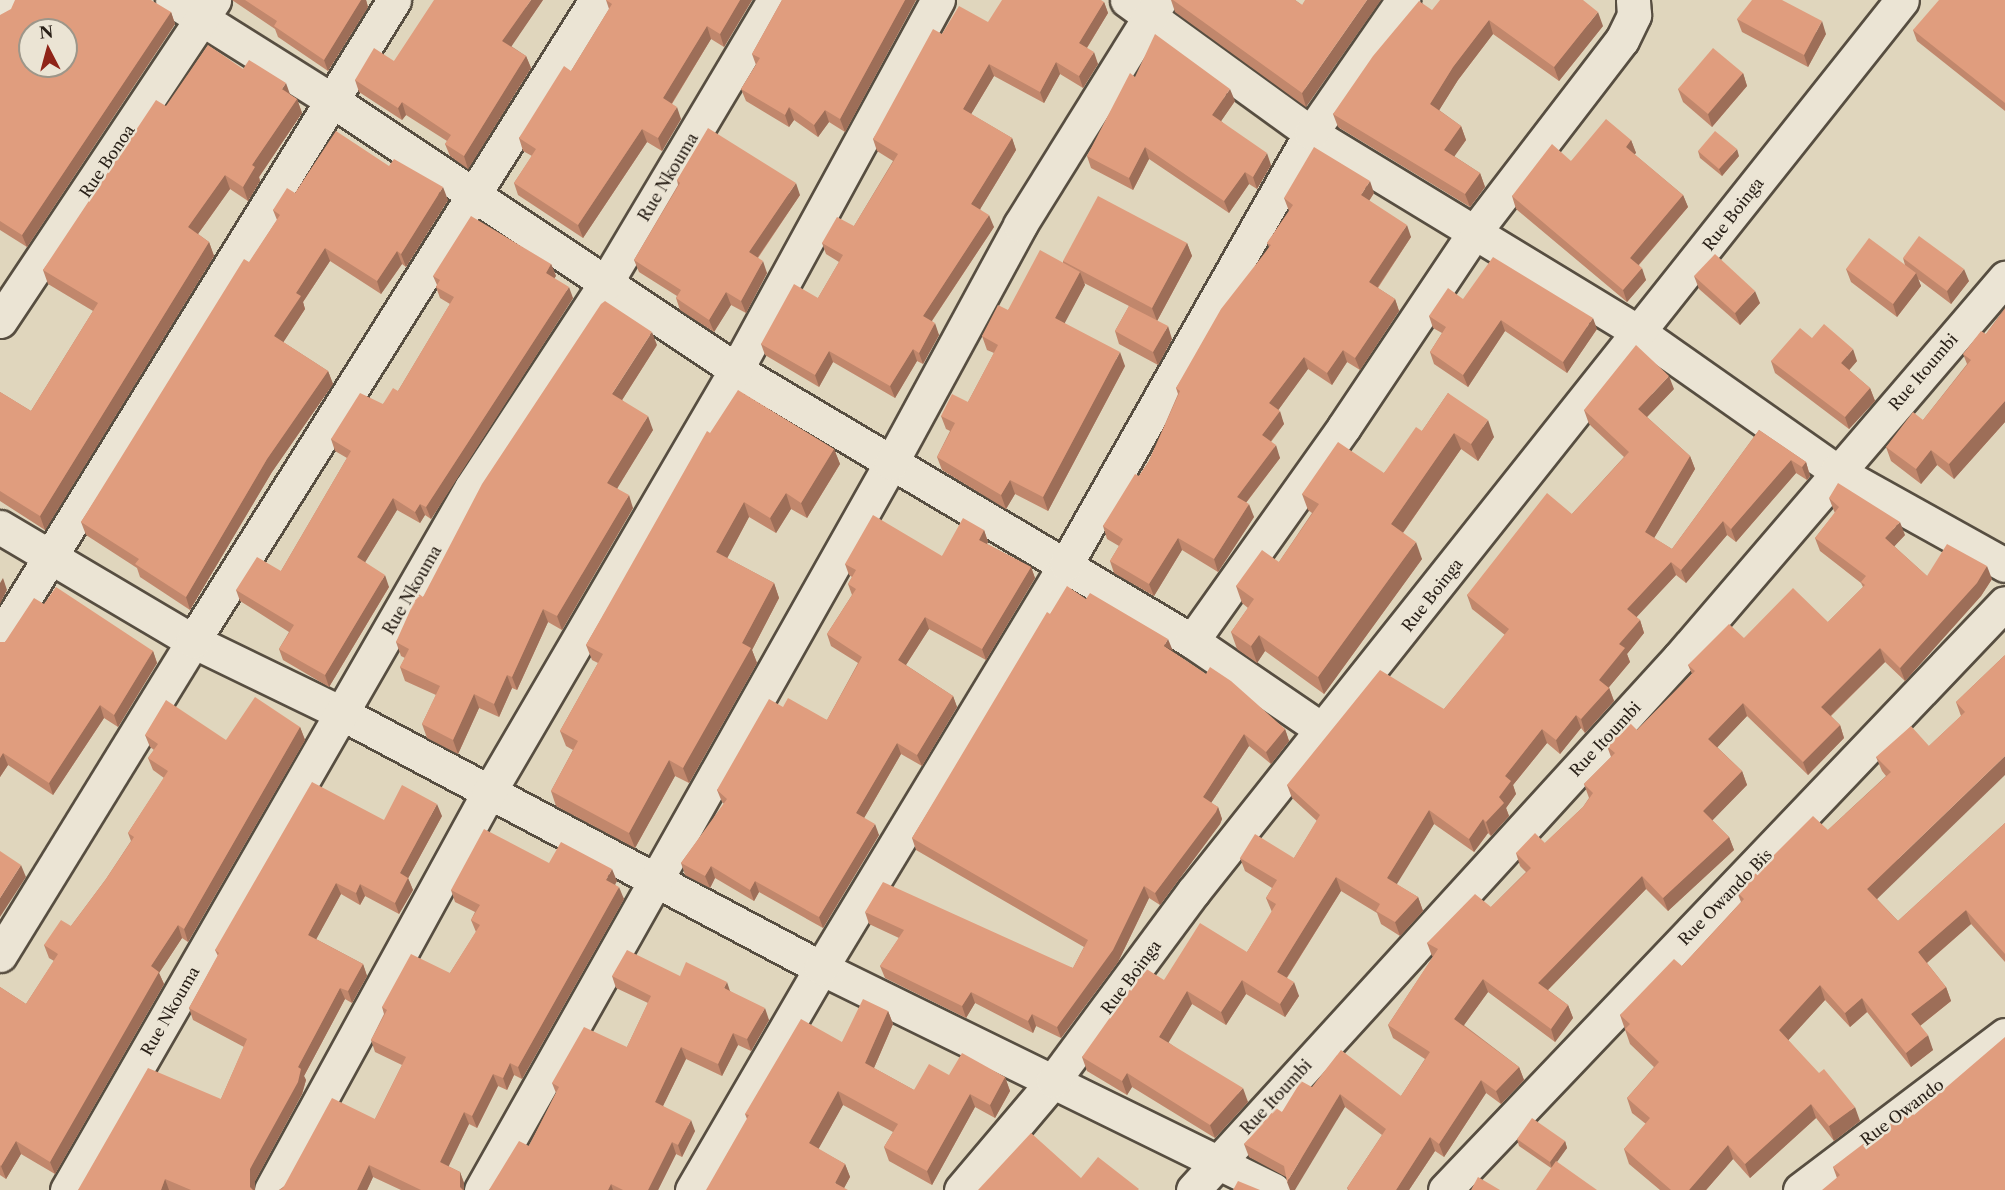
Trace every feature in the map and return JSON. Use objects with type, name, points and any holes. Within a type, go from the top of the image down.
[{"type":"street","points":[[0,11],[7,0]]},
{"type":"street","points":[[172,0],[208,10],[333,101],[736,370],[891,464],[1066,564],[1192,641],[1324,731]]},
{"type":"street","points":[[0,638],[46,558],[394,0]]},
{"type":"street","points":[[0,955],[193,641],[596,0]]},
{"type":"street","name":"Rue Nkouma","points":[[67,1190],[471,488],[605,284],[774,0]]},
{"type":"street","points":[[271,1190],[488,794],[736,370],[938,0]]},
{"type":"street","points":[[692,1190],[821,968],[1066,564],[1311,133],[1403,0]]},
{"type":"street","points":[[1192,641],[1344,427],[1476,230],[1622,40],[1634,15],[1633,0]]},
{"type":"street","name":"Rue Boinga","points":[[961,1190],[1053,1081],[1193,892],[1324,731],[1902,0]]},
{"type":"street","points":[[481,1190],[891,464],[1020,225],[1146,5],[1311,133],[1476,230],[1640,333],[1836,471],[2005,565]]},
{"type":"street","name":"Rue Bonoa","points":[[0,321],[208,10]]},
{"type":"street","name":"Rue Itoumbi","points":[[1193,1190],[1679,658],[1836,471],[2005,278]]},
{"type":"street","points":[[0,527],[46,558],[193,641],[341,713],[488,794],[821,968],[1274,1190]]},
{"type":"street","name":"Rue Owando Bis","points":[[1445,1190],[2005,603]]},
{"type":"street","name":"Rue Owando","points":[[1800,1190],[2005,1035]]},
{"type":"building","points":[[15,0],[151,0],[171,12],[22,235],[0,221],[0,15],[11,9]]},
{"type":"building","points":[[245,0],[361,0],[324,60],[274,26],[277,21]]},
{"type":"building","points":[[434,0],[531,0],[502,41],[526,56],[464,156],[445,144],[451,135],[402,102],[398,108],[355,80],[374,48],[394,61]]},
{"type":"building","points":[[606,0],[740,0],[720,34],[707,26],[663,98],[677,107],[658,138],[642,129],[578,225],[514,183],[536,149],[519,138],[564,66],[571,71],[612,4]]},
{"type":"building","points":[[782,0],[905,0],[840,119],[825,110],[814,125],[789,107],[785,115],[741,89],[760,58],[752,54]]},
{"type":"building","points":[[1002,0],[1101,0],[1104,2],[1079,43],[1094,52],[1079,76],[1056,62],[1040,92],[989,64],[963,109],[1012,138],[971,204],[989,215],[923,316],[935,323],[919,353],[913,349],[890,386],[829,351],[815,375],[761,344],[794,284],[818,298],[843,255],[822,243],[837,217],[854,226],[898,154],[873,139],[933,29],[942,34],[959,6],[988,22]]},
{"type":"building","points":[[1173,0],[1295,0],[1302,5],[1305,0],[1367,0],[1302,93]]},
{"type":"building","points":[[1440,0],[1583,0],[1598,12],[1554,67],[1489,20],[1453,67],[1430,104],[1461,126],[1444,150],[1480,173],[1465,194],[1333,114],[1373,56],[1419,1],[1432,10]]},
{"type":"building","points":[[1752,0],[1782,0],[1822,21],[1804,55],[1737,19]]},
{"type":"building","points":[[1939,0],[2005,0],[2005,103],[1913,30]]},
{"type":"building","points":[[1155,34],[1230,89],[1212,115],[1267,153],[1253,177],[1245,172],[1224,201],[1145,147],[1129,178],[1087,156],[1130,73],[1135,77]]},
{"type":"building","points":[[208,45],[243,69],[249,60],[286,83],[282,89],[297,99],[252,165],[255,167],[243,187],[225,175],[188,227],[209,242],[40,516],[0,491],[0,392],[31,411],[98,303],[43,270],[156,100],[166,106]]},
{"type":"building","points":[[1713,48],[1743,73],[1708,114],[1678,89]]},
{"type":"building","points":[[1606,119],[1631,140],[1626,147],[1683,195],[1630,258],[1642,268],[1623,290],[1512,196],[1552,144],[1571,161]]},
{"type":"building","points":[[708,128],[796,183],[749,252],[763,261],[741,301],[726,292],[709,320],[676,298],[681,290],[634,260],[680,183],[677,180]]},
{"type":"building","points":[[336,131],[389,166],[394,159],[443,187],[401,254],[397,251],[377,281],[325,248],[296,293],[301,296],[274,336],[328,371],[267,459],[186,597],[135,564],[139,559],[81,522],[244,259],[249,262],[280,215],[273,210],[287,188],[295,193]]},
{"type":"building","points":[[1715,131],[1737,149],[1719,169],[1698,151]]},
{"type":"building","points":[[1314,147],[1370,181],[1361,195],[1407,225],[1369,282],[1395,299],[1355,358],[1343,350],[1327,373],[1304,357],[1269,403],[1280,411],[1262,435],[1276,445],[1237,497],[1249,504],[1214,559],[1178,538],[1149,584],[1110,561],[1123,539],[1103,526],[1135,474],[1139,476],[1149,461],[1180,391],[1176,388],[1221,309],[1271,245],[1267,243],[1293,205],[1284,198]]},
{"type":"building","points":[[1098,196],[1187,243],[1152,308],[1063,261]]},
{"type":"building","points":[[471,216],[551,264],[546,273],[569,287],[426,507],[420,504],[415,512],[393,498],[357,557],[385,575],[325,675],[279,649],[294,625],[236,590],[257,557],[281,571],[351,451],[331,439],[360,393],[383,404],[393,388],[398,391],[454,297],[436,287],[440,280],[433,276]]},
{"type":"building","points":[[1919,236],[1964,269],[1947,291],[1903,258]]},
{"type":"building","points":[[1869,238],[1916,273],[1893,304],[1846,269]]},
{"type":"building","points":[[1040,250],[1080,272],[1055,318],[1120,352],[1043,497],[1010,480],[1001,495],[937,457],[955,423],[941,416],[952,394],[968,402],[998,345],[982,336],[998,305],[1008,310]]},
{"type":"building","points":[[1715,254],[1755,291],[1735,313],[1694,276]]},
{"type":"building","points":[[1493,257],[1593,318],[1563,362],[1501,320],[1463,375],[1430,352],[1446,327],[1429,316],[1448,288],[1463,299]]},
{"type":"building","points":[[605,301],[652,332],[612,394],[648,416],[607,483],[629,495],[557,616],[543,609],[512,677],[507,675],[494,704],[474,694],[453,740],[422,724],[440,686],[400,667],[409,649],[396,642],[413,604],[419,594],[423,597],[482,484]]},
{"type":"building","points":[[1129,306],[1168,326],[1153,352],[1115,331]]},
{"type":"building","points":[[2005,309],[2005,401],[1949,464],[1931,450],[1916,469],[1886,447],[1913,412],[1923,420],[1971,360],[1963,354],[1981,331],[1986,334]]},
{"type":"building","points":[[1824,324],[1853,349],[1841,363],[1870,388],[1845,417],[1771,361],[1800,328],[1812,338]]},
{"type":"building","points":[[1636,345],[1669,376],[1638,409],[1690,456],[1645,532],[1672,549],[1759,430],[1806,462],[1802,467],[1791,460],[1731,529],[1723,521],[1681,570],[1671,562],[1627,609],[1640,620],[1619,644],[1625,648],[1599,680],[1609,688],[1581,719],[1576,715],[1556,740],[1542,729],[1505,776],[1511,781],[1499,797],[1504,803],[1486,822],[1483,819],[1469,839],[1429,810],[1387,878],[1418,897],[1395,922],[1376,911],[1380,904],[1336,877],[1277,972],[1294,982],[1280,1004],[1242,980],[1221,1012],[1187,991],[1159,1037],[1243,1088],[1210,1125],[1127,1073],[1122,1081],[1082,1057],[1145,968],[1164,980],[1200,923],[1247,952],[1276,904],[1266,898],[1277,880],[1240,858],[1255,834],[1294,858],[1320,815],[1287,785],[1380,670],[1444,709],[1509,629],[1467,595],[1547,493],[1572,514],[1629,452],[1584,410]]},
{"type":"building","points":[[738,390],[834,449],[801,503],[786,493],[770,518],[744,502],[716,552],[774,583],[742,643],[751,648],[683,768],[669,760],[629,833],[551,791],[578,741],[560,731],[603,654],[586,645],[707,431],[710,433]]},
{"type":"building","points":[[1448,393],[1488,420],[1471,444],[1454,433],[1391,524],[1416,542],[1318,677],[1259,635],[1251,646],[1231,632],[1254,599],[1236,586],[1262,550],[1279,562],[1319,504],[1302,494],[1338,442],[1384,473],[1416,427],[1422,431]]},
{"type":"building","points":[[1838,483],[1900,522],[1885,538],[1927,576],[1947,544],[1987,566],[1977,583],[1900,668],[1880,648],[1821,707],[1840,725],[1803,762],[1743,703],[1708,739],[1742,771],[1703,811],[1729,837],[1663,898],[1642,876],[1538,983],[1568,1005],[1551,1029],[1483,979],[1454,1019],[1519,1067],[1496,1091],[1481,1080],[1439,1144],[1430,1137],[1396,1190],[1349,1190],[1347,1188],[1386,1129],[1340,1094],[1287,1182],[1284,1166],[1244,1144],[1276,1108],[1282,1112],[1301,1081],[1312,1087],[1341,1050],[1401,1096],[1430,1052],[1388,1025],[1438,949],[1427,943],[1475,894],[1491,907],[1531,868],[1516,853],[1535,833],[1545,843],[1583,807],[1593,793],[1584,784],[1615,753],[1607,746],[1629,722],[1637,730],[1695,671],[1688,665],[1729,624],[1744,638],[1793,588],[1828,622],[1865,585],[1861,582],[1866,576],[1815,538],[1839,507],[1829,498]]},
{"type":"building","points":[[873,515],[942,556],[963,518],[984,530],[979,540],[1031,567],[982,649],[925,617],[898,660],[953,696],[917,755],[897,743],[856,813],[875,824],[819,917],[755,881],[750,890],[711,866],[705,876],[681,863],[727,799],[717,790],[769,699],[783,707],[788,698],[827,720],[862,657],[827,634],[856,589],[848,584],[856,570],[845,564]]},
{"type":"building","points":[[1067,586],[1086,599],[1090,593],[1168,639],[1164,646],[1206,674],[1210,667],[1231,681],[1285,729],[1266,752],[1244,734],[1203,797],[1218,807],[1216,812],[1155,893],[1144,886],[1113,950],[1057,1027],[1032,1014],[1028,1021],[971,992],[962,1006],[880,966],[904,930],[865,912],[883,882],[1073,968],[1088,940],[912,838],[1047,612],[1050,614]]},
{"type":"building","points":[[56,587],[153,651],[114,715],[100,705],[49,783],[3,753],[0,758],[0,642],[5,642],[34,598],[44,604]]},
{"type":"building","points":[[2005,655],[2005,756],[1867,889],[1898,921],[2005,823],[2005,954],[1966,910],[1918,952],[1946,987],[1911,1014],[1928,1035],[1906,1053],[1862,998],[1845,1013],[1820,985],[1779,1030],[1819,1073],[1824,1069],[1855,1107],[1829,1126],[1811,1104],[1745,1164],[1728,1145],[1689,1190],[1671,1190],[1624,1149],[1650,1118],[1627,1098],[1659,1062],[1625,1029],[1630,1024],[1620,1015],[1674,959],[1682,966],[1744,899],[1737,892],[1813,816],[1828,830],[1891,772],[1876,757],[1911,726],[1929,746],[1965,712],[1956,702]]},
{"type":"building","points":[[255,697],[300,727],[184,929],[178,925],[151,966],[159,972],[50,1162],[16,1141],[1,1166],[0,987],[26,1004],[58,954],[44,945],[61,920],[71,926],[134,837],[128,833],[168,771],[148,758],[158,744],[145,735],[166,700],[226,740]]},
{"type":"building","points":[[312,782],[384,820],[402,785],[437,804],[400,873],[408,878],[395,903],[360,884],[356,893],[336,883],[308,935],[363,964],[348,991],[340,988],[298,1067],[301,1069],[298,1082],[250,1169],[250,1187],[253,1190],[191,1190],[165,1179],[161,1190],[78,1190],[148,1068],[221,1099],[247,1039],[189,1008],[219,953],[215,950]]},
{"type":"building","points":[[484,829],[549,863],[561,842],[612,869],[606,880],[619,887],[518,1067],[510,1063],[503,1078],[493,1074],[472,1116],[464,1112],[440,1162],[460,1172],[460,1187],[463,1190],[421,1190],[369,1165],[357,1190],[279,1190],[283,1188],[332,1098],[375,1119],[406,1057],[371,1040],[387,1010],[382,1007],[411,954],[450,973],[480,925],[471,920],[480,905],[451,890]]},
{"type":"building","points":[[0,851],[21,865],[0,898]]},
{"type":"building","points":[[627,950],[680,976],[686,962],[727,982],[724,988],[765,1008],[747,1039],[733,1033],[718,1064],[681,1047],[655,1102],[691,1120],[678,1145],[672,1142],[648,1190],[623,1190],[611,1184],[608,1190],[489,1190],[519,1141],[529,1146],[559,1087],[552,1083],[584,1027],[627,1047],[651,996],[612,976]]},
{"type":"building","points":[[863,999],[888,1011],[865,1063],[914,1090],[929,1064],[949,1075],[962,1053],[1005,1077],[990,1105],[970,1094],[927,1171],[884,1147],[898,1124],[838,1091],[809,1143],[845,1164],[835,1183],[848,1190],[706,1190],[749,1115],[745,1114],[801,1019],[842,1042]]},
{"type":"building","points":[[2005,1037],[2005,1190],[1822,1190],[1840,1175],[1833,1167],[1909,1109],[1914,1115]]},
{"type":"building","points":[[1532,1118],[1565,1141],[1550,1162],[1517,1139]]},
{"type":"building","points":[[1031,1133],[1081,1178],[1098,1157],[1139,1189],[978,1190]]},
{"type":"building","points":[[1556,1161],[1597,1190],[1536,1190]]},
{"type":"building","points":[[1478,1177],[1500,1190],[1471,1190]]},
{"type":"building","points":[[1238,1181],[1260,1190],[1233,1190]]}]
